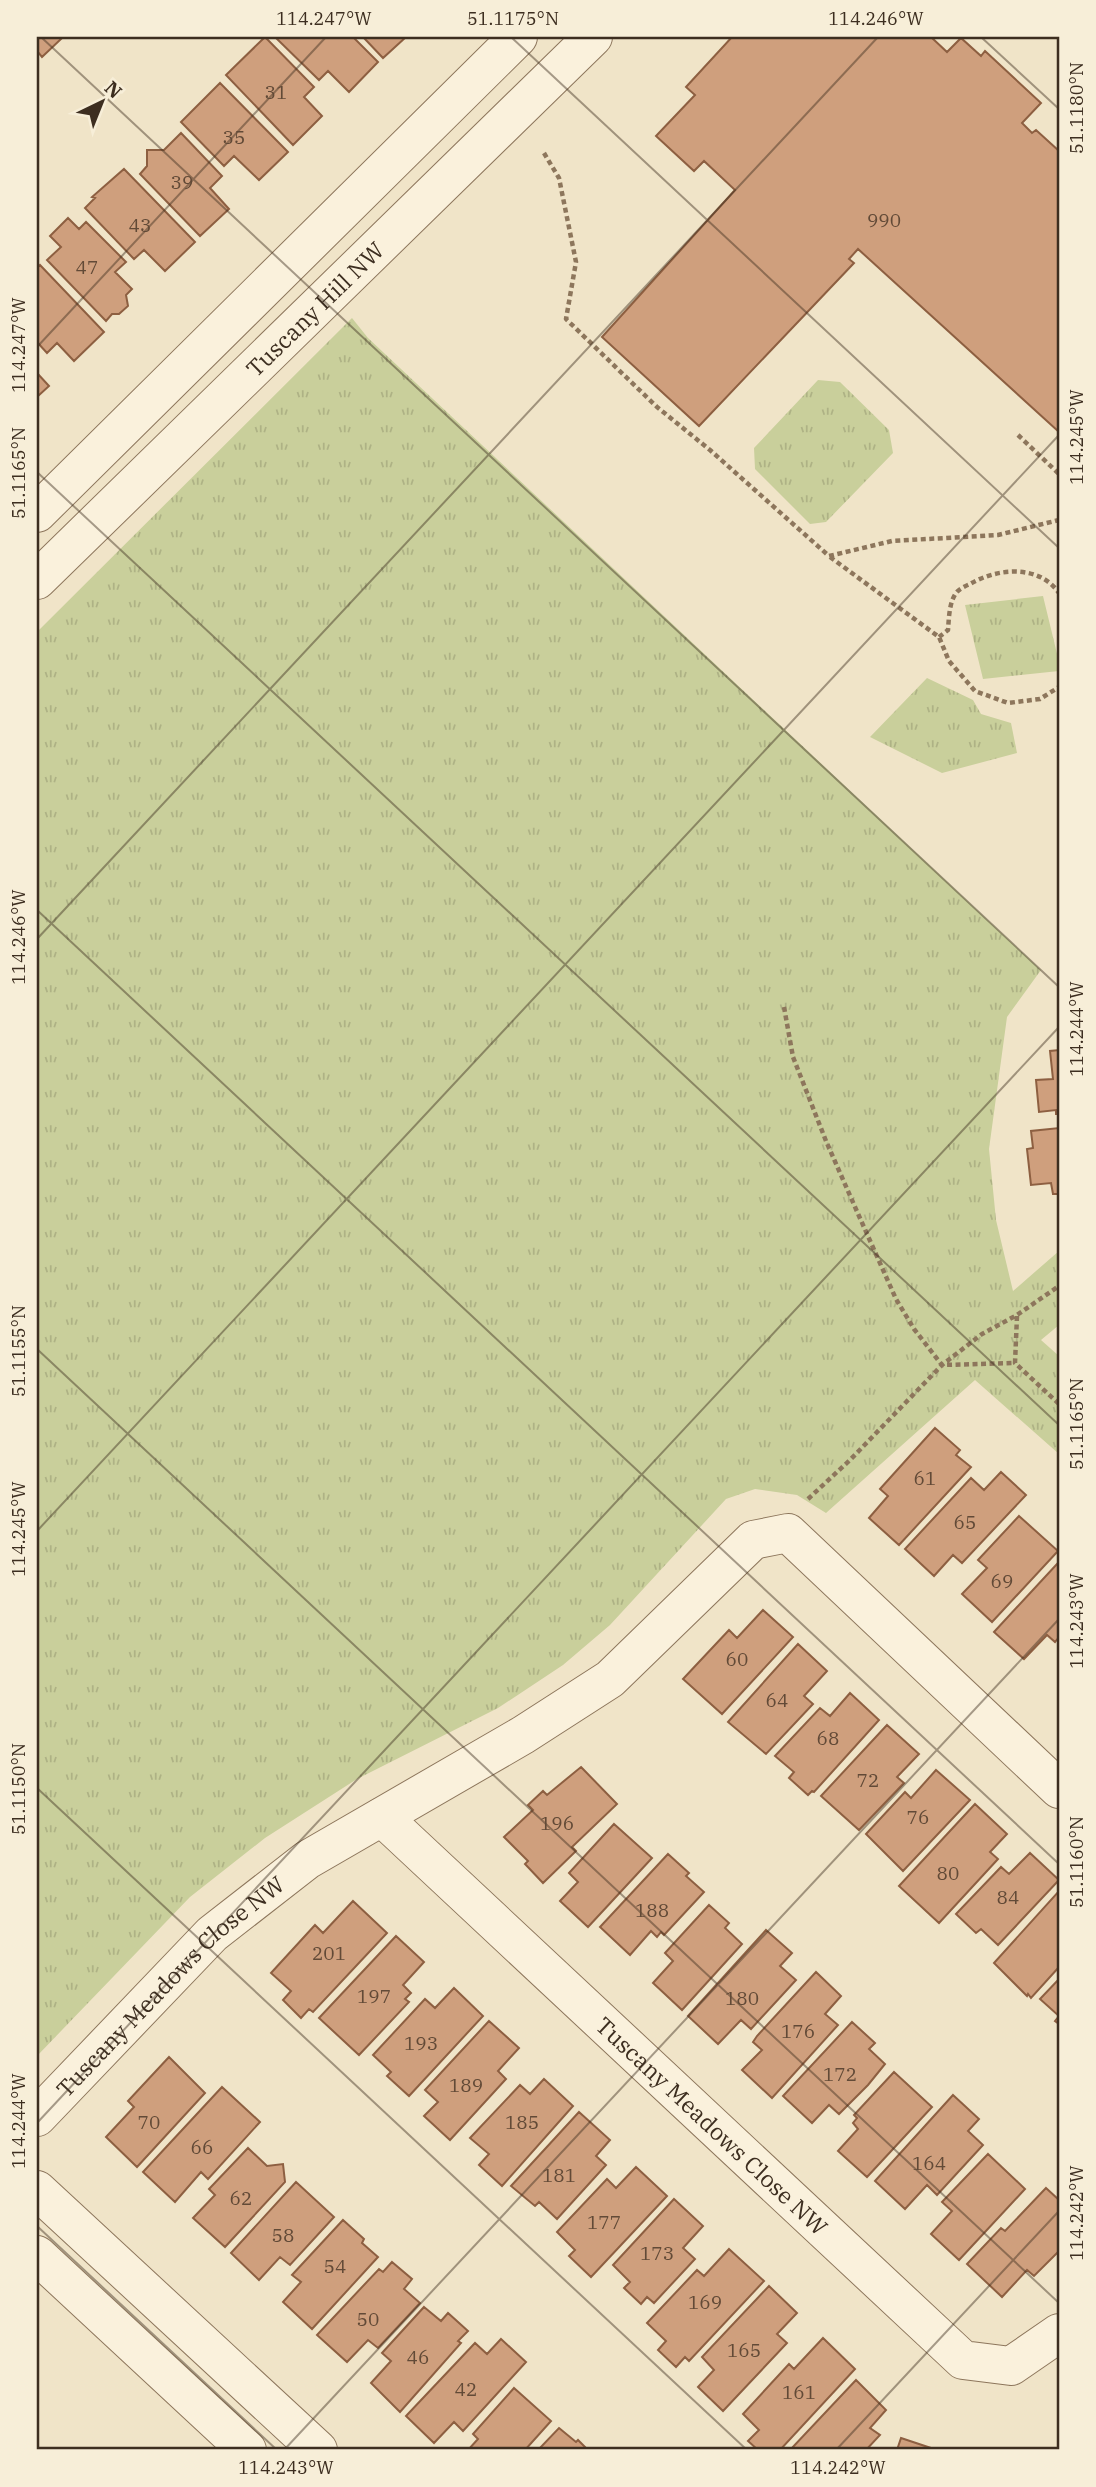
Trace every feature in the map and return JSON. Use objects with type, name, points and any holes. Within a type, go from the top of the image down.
[{"type":"street","points":[[37,513],[518,37]]},
{"type":"street","name":"Tuscany Hill NW","points":[[37,580],[593,37]]},
{"type":"street","points":[[788,1533],[1059,1789]]},
{"type":"street","name":"Tuscany Meadows Close NW","points":[[37,2117],[212,1934],[307,1860],[523,1735],[610,1679],[753,1540],[788,1533]]},
{"type":"street","name":"Tuscany Meadows Close NW","points":[[382,1817],[963,2360],[1011,2366],[1059,2333]]},
{"type":"street","points":[[37,2190],[318,2450]]},
{"type":"street","points":[[37,2255],[247,2450]]},
{"type":"path","points":[[544,153],[559,178],[576,262],[566,319],[657,407],[710,450],[829,556],[939,637],[948,661],[975,691],[1008,703],[1040,699],[1059,687]]},
{"type":"path","points":[[1018,435],[1059,474]]},
{"type":"path","points":[[829,556],[892,541],[998,535],[1059,520]]},
{"type":"path","points":[[939,637],[948,630],[951,606],[957,591],[977,579],[1009,570],[1033,573],[1055,587],[1059,593]]},
{"type":"path","points":[[784,1007],[793,1057],[831,1153],[896,1299],[942,1365]]},
{"type":"path","points":[[788,1533],[801,1506],[850,1460],[942,1365],[982,1334],[1017,1315],[1059,1286]]},
{"type":"path","points":[[1015,1363],[1017,1315]]},
{"type":"path","points":[[942,1365],[1015,1363],[1059,1404]]},
{"type":"green space","points":[[352,318],[368,338],[1041,970],[1007,1017],[989,1149],[996,1220],[1013,1291],[1059,1251],[1059,1325],[1041,1340],[1059,1356],[1059,1454],[975,1380],[826,1513],[797,1495],[755,1489],[726,1499],[610,1625],[563,1665],[498,1708],[357,1779],[265,1838],[190,1897],[37,2056],[37,632]]},
{"type":"green space","points":[[818,380],[840,382],[889,430],[893,453],[826,522],[810,524],[755,469],[754,448]]},
{"type":"green space","points":[[1043,596],[1059,671],[983,679],[965,605]]},
{"type":"green space","points":[[927,678],[973,700],[981,714],[1011,723],[1017,753],[942,773],[870,737]]},
{"type":"building","points":[[37,37],[61,39],[42,57],[37,51]]},
{"type":"building","points":[[265,37],[314,87],[304,97],[322,116],[293,145],[226,75]]},
{"type":"building","points":[[275,37],[353,37],[378,62],[349,92],[328,71],[319,80]]},
{"type":"building","points":[[363,37],[406,37],[383,58]]},
{"type":"building","points":[[732,37],[931,37],[947,52],[961,38],[981,56],[985,51],[1041,103],[1022,123],[1032,133],[1036,130],[1059,151],[1059,432],[858,249],[849,259],[854,263],[699,426],[602,337],[735,190],[704,161],[694,171],[656,136],[695,95],[686,87]]},
{"type":"building","points":[[220,83],[288,152],[259,180],[234,156],[224,166],[181,122]]},
{"type":"building","points":[[181,133],[222,176],[210,188],[229,209],[200,236],[140,174],[147,166],[147,150],[164,150]]},
{"type":"building","points":[[124,169],[195,242],[165,271],[144,250],[134,259],[85,208],[95,198],[92,197]]},
{"type":"building","points":[[68,218],[79,229],[86,222],[126,262],[115,272],[132,289],[126,295],[128,306],[119,314],[112,314],[106,321],[47,260],[61,247],[50,236]]},
{"type":"building","points":[[40,265],[104,332],[74,361],[57,343],[47,353],[37,342],[37,268]]},
{"type":"building","points":[[37,373],[49,386],[37,397]]},
{"type":"building","points":[[1059,1050],[1059,1114],[1056,1114],[1056,1110],[1039,1112],[1036,1080],[1053,1079],[1050,1051]]},
{"type":"building","points":[[1059,1128],[1059,1194],[1053,1194],[1051,1183],[1031,1185],[1027,1149],[1033,1148],[1031,1131]]},
{"type":"building","points":[[935,1428],[960,1450],[956,1455],[971,1467],[899,1545],[869,1518],[888,1496],[880,1489]]},
{"type":"building","points":[[1001,1472],[1026,1495],[962,1563],[953,1555],[934,1576],[905,1549],[971,1478],[984,1490]]},
{"type":"building","points":[[1019,1516],[1058,1551],[992,1622],[962,1594],[987,1568],[978,1560]]},
{"type":"building","points":[[1057,1564],[1059,1637],[1055,1642],[1047,1635],[1024,1659],[994,1632]]},
{"type":"building","points":[[763,1610],[793,1637],[722,1714],[683,1679],[729,1630],[737,1638]]},
{"type":"building","points":[[798,1644],[827,1671],[804,1696],[813,1704],[766,1754],[728,1722]]},
{"type":"building","points":[[850,1693],[879,1720],[814,1792],[808,1795],[789,1778],[794,1772],[775,1756],[820,1708],[830,1716]]},
{"type":"building","points":[[887,1725],[919,1754],[897,1777],[904,1783],[859,1830],[821,1796]]},
{"type":"building","points":[[581,1767],[617,1804],[572,1847],[576,1851],[543,1883],[525,1864],[528,1861],[504,1837],[533,1810],[528,1805],[543,1791],[547,1795]]},
{"type":"building","points":[[936,1770],[970,1800],[903,1871],[866,1834],[905,1792],[911,1798]]},
{"type":"building","points":[[975,1804],[1007,1834],[990,1852],[998,1859],[939,1923],[899,1886]]},
{"type":"building","points":[[614,1824],[652,1858],[588,1927],[560,1901],[578,1882],[569,1873]]},
{"type":"building","points":[[1030,1853],[1059,1880],[998,1945],[981,1929],[976,1933],[956,1914],[1001,1867],[1009,1874]]},
{"type":"building","points":[[668,1854],[689,1873],[686,1876],[704,1892],[664,1935],[661,1932],[657,1937],[651,1931],[630,1955],[600,1927]]},
{"type":"building","points":[[1059,1891],[1059,1967],[1031,1998],[994,1963]]},
{"type":"building","points":[[353,1901],[387,1933],[313,2012],[309,2009],[301,2018],[283,2000],[291,1991],[271,1973],[315,1925],[323,1933]]},
{"type":"building","points":[[709,1905],[729,1923],[725,1928],[742,1944],[682,2010],[653,1983],[673,1961],[665,1953]]},
{"type":"building","points":[[766,1930],[792,1953],[780,1966],[796,1980],[751,2029],[741,2020],[718,2044],[688,2016]]},
{"type":"building","points":[[396,1936],[424,1962],[403,1985],[411,1993],[405,1999],[409,2002],[359,2055],[319,2018]]},
{"type":"building","points":[[816,1972],[841,1996],[825,2014],[838,2025],[772,2098],[742,2070],[762,2050],[753,2042],[757,2036]]},
{"type":"building","points":[[1059,1979],[1059,2016],[1040,1999]]},
{"type":"building","points":[[454,1988],[483,2016],[409,2096],[387,2076],[391,2072],[373,2055],[425,1999],[435,2008]]},
{"type":"building","points":[[489,2021],[519,2048],[498,2071],[506,2079],[450,2140],[424,2116],[438,2102],[425,2090]]},
{"type":"building","points":[[852,2022],[875,2043],[869,2049],[885,2064],[839,2114],[829,2105],[812,2123],[783,2096]]},
{"type":"building","points":[[169,2057],[205,2093],[137,2167],[106,2137],[134,2107],[128,2101]]},
{"type":"building","points":[[894,2072],[932,2107],[867,2177],[838,2151],[858,2129],[853,2123],[857,2118],[854,2115]]},
{"type":"building","points":[[544,2079],[573,2106],[502,2186],[479,2165],[489,2154],[470,2138],[520,2085],[530,2094]]},
{"type":"building","points":[[222,2087],[260,2122],[208,2179],[201,2172],[175,2202],[143,2172]]},
{"type":"building","points":[[953,2095],[979,2119],[968,2131],[983,2145],[937,2195],[927,2185],[905,2209],[875,2181]]},
{"type":"building","points":[[579,2112],[610,2140],[596,2156],[606,2165],[557,2219],[539,2202],[535,2206],[511,2186]]},
{"type":"building","points":[[248,2148],[267,2166],[283,2164],[285,2182],[225,2247],[193,2218],[215,2195],[209,2189]]},
{"type":"building","points":[[988,2154],[1025,2189],[959,2260],[931,2234],[952,2211],[942,2202]]},
{"type":"building","points":[[636,2167],[667,2196],[591,2277],[569,2256],[575,2250],[557,2232],[607,2179],[616,2188]]},
{"type":"building","points":[[296,2182],[334,2217],[290,2265],[280,2257],[259,2280],[231,2253]]},
{"type":"building","points":[[1046,2188],[1059,2200],[1059,2251],[1034,2276],[1027,2270],[1002,2297],[967,2264],[1001,2228],[1005,2231]]},
{"type":"building","points":[[674,2199],[703,2226],[683,2248],[695,2259],[654,2303],[647,2297],[641,2304],[624,2288],[630,2282],[613,2265]]},
{"type":"building","points":[[343,2220],[364,2239],[362,2243],[378,2257],[312,2329],[283,2302],[301,2282],[292,2275]]},
{"type":"building","points":[[729,2249],[764,2281],[689,2361],[685,2357],[676,2367],[658,2350],[666,2341],[647,2323],[697,2270],[704,2276]]},
{"type":"building","points":[[392,2262],[412,2279],[404,2289],[420,2303],[378,2348],[368,2340],[347,2362],[317,2335],[379,2269],[383,2272]]},
{"type":"building","points":[[769,2286],[797,2313],[777,2334],[787,2343],[723,2411],[698,2387],[714,2370],[702,2357]]},
{"type":"building","points":[[424,2307],[441,2321],[448,2313],[468,2331],[458,2341],[461,2343],[400,2412],[371,2383],[391,2361],[382,2353]]},
{"type":"building","points":[[823,2338],[855,2369],[780,2450],[758,2450],[748,2441],[759,2430],[743,2414],[789,2364],[794,2369]]},
{"type":"building","points":[[501,2339],[526,2362],[463,2431],[454,2422],[434,2443],[406,2416],[475,2343],[487,2354]]},
{"type":"building","points":[[856,2380],[886,2410],[870,2428],[880,2435],[866,2450],[790,2450]]},
{"type":"building","points":[[514,2388],[551,2421],[525,2450],[468,2450],[478,2439],[473,2434]]},
{"type":"building","points":[[559,2428],[576,2442],[578,2440],[588,2450],[538,2450]]},
{"type":"building","points":[[901,2438],[937,2450],[897,2450]]}]
